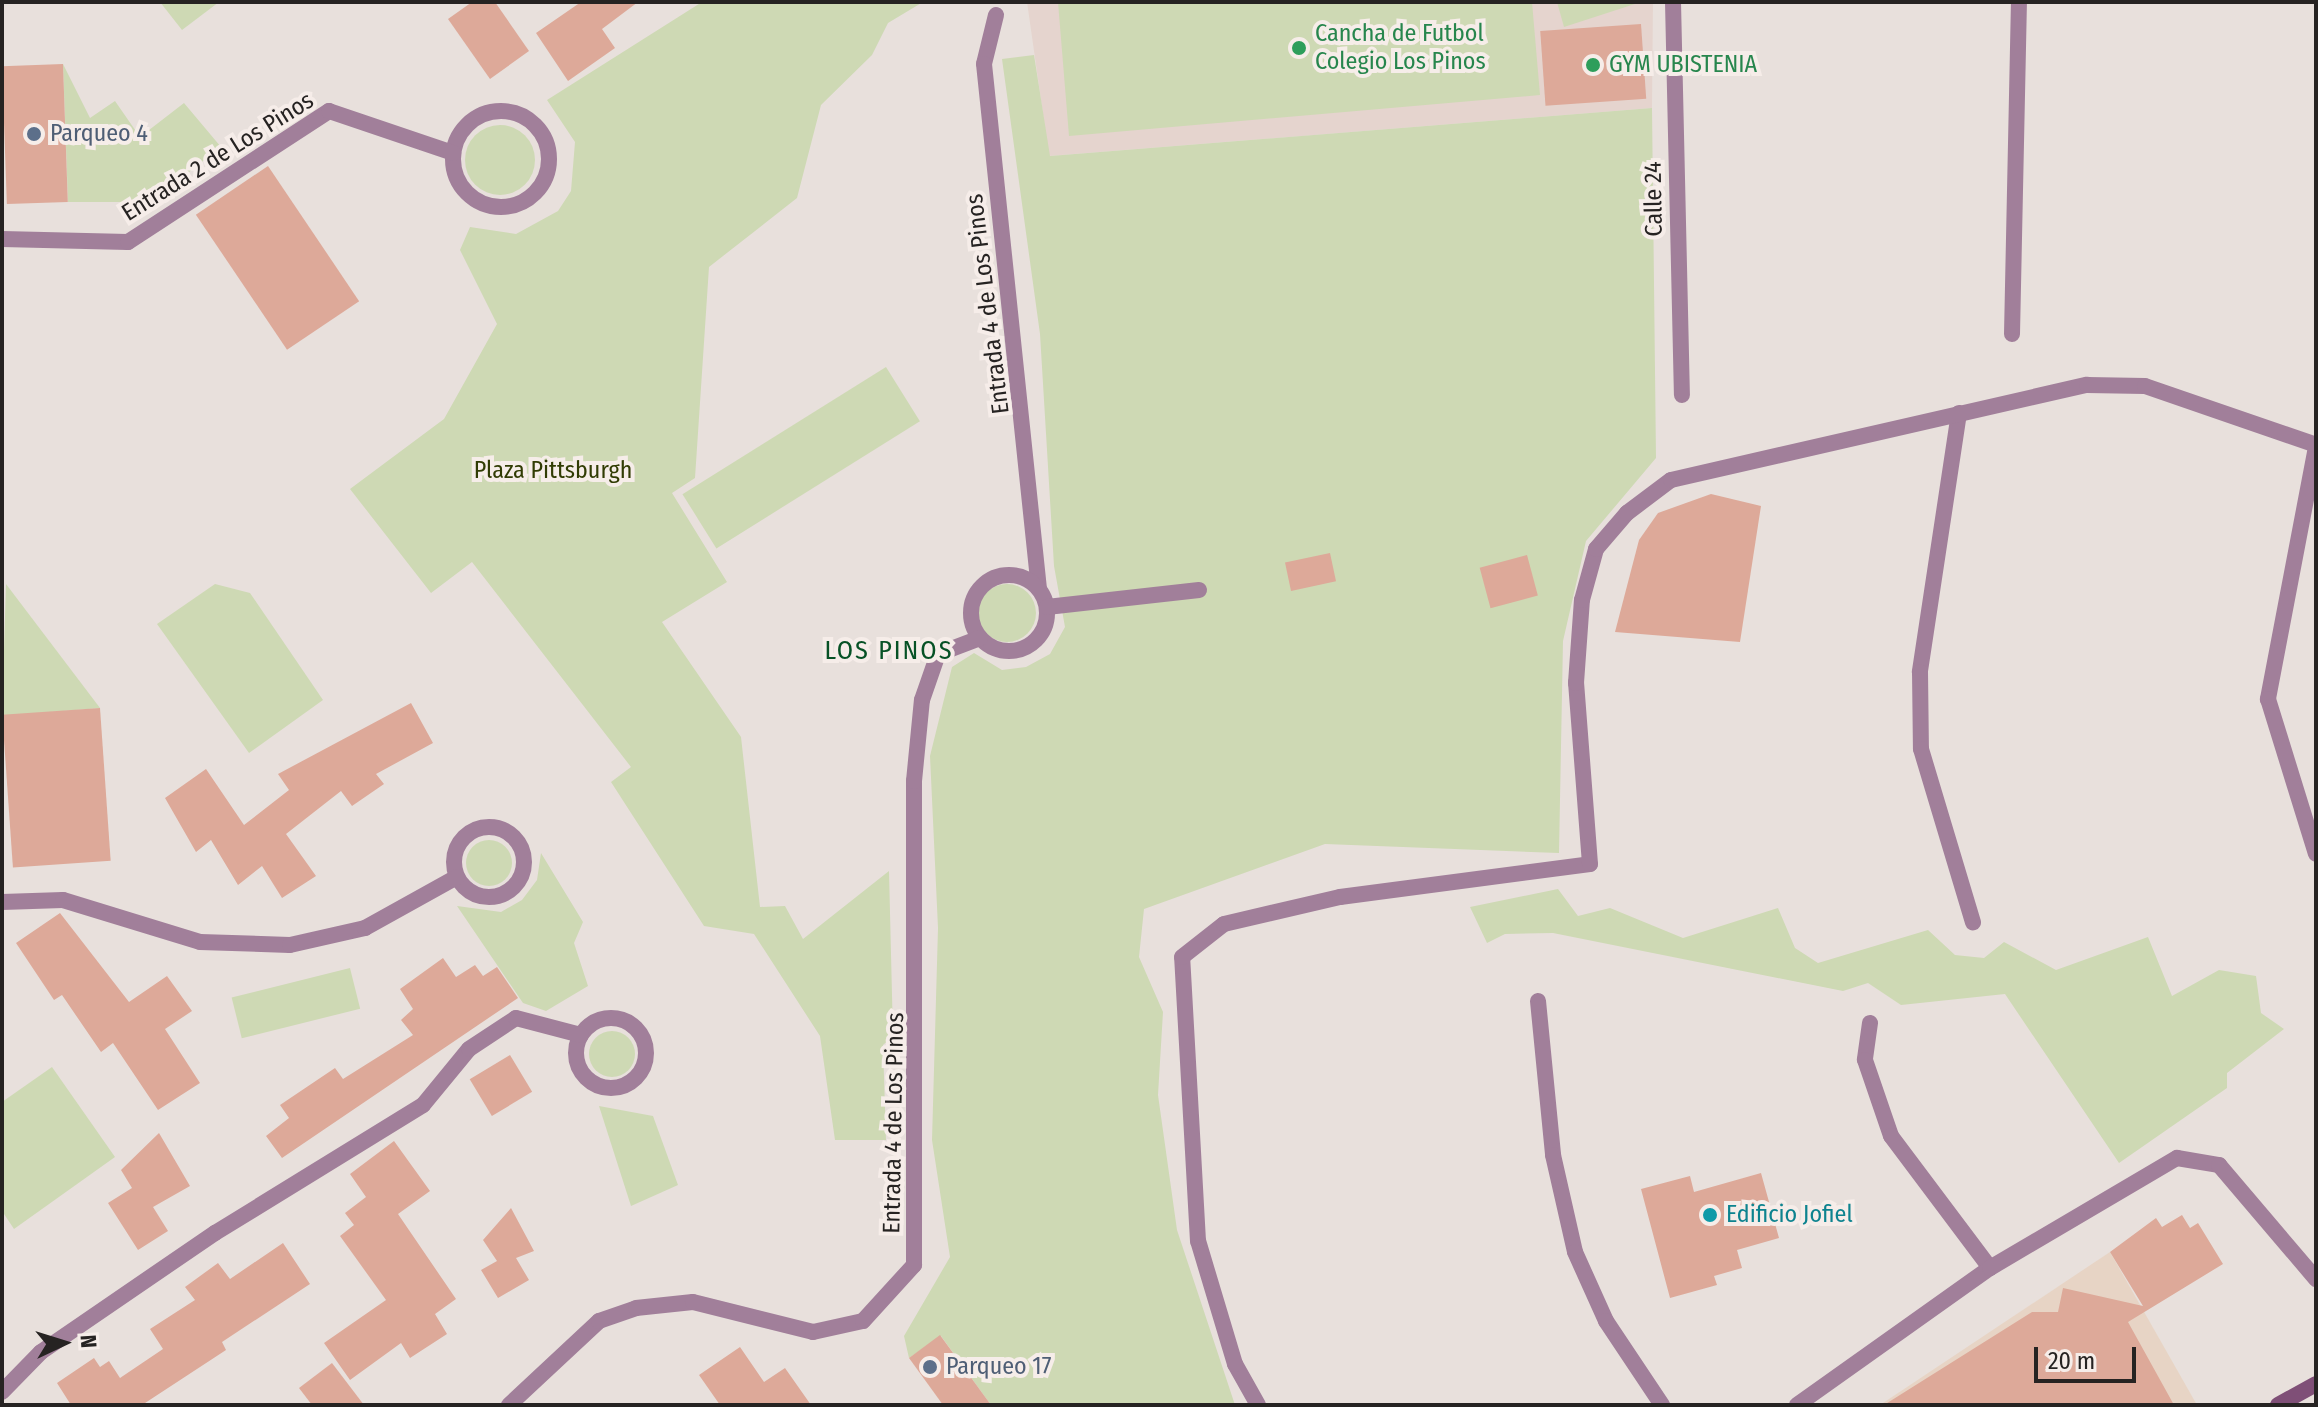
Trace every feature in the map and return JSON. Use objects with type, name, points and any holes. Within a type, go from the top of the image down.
[{"type":"street","name":"Calle 24","points":[[1673,2],[1682,395]]},
{"type":"street","points":[[2012,334],[2019,2]]},
{"type":"street","name":"Entrada 4 de Los Pinos","points":[[996,15],[984,64],[1039,589]]},
{"type":"street","name":"Entrada 2 de Los Pinos","points":[[2,239],[128,242],[329,111],[453,153]]},
{"type":"street","points":[[511,111],[538,127],[549,171],[534,196],[498,208],[464,190],[453,153],[480,115],[511,111]]},
{"type":"street","points":[[1258,1405],[1235,1364],[1198,1241],[1182,957],[1224,924],[1340,897],[1590,864],[1576,683],[1582,600],[1596,549],[1627,513],[1671,480],[1959,413],[2116,382],[2316,446],[2268,699],[2316,854]]},
{"type":"street","points":[[1959,413],[1920,672],[1921,749],[1973,922]]},
{"type":"street","points":[[1007,574],[1039,589],[1047,607],[1043,631],[1025,648],[1001,651],[980,638],[971,615],[985,583],[1007,574]]},
{"type":"street","points":[[1047,607],[1199,590]]},
{"type":"street","name":"Entrada 4 de Los Pinos","points":[[509,1405],[588,1330],[624,1312],[693,1302],[813,1332],[863,1321],[914,1265],[914,781],[922,700],[938,654],[980,638]]},
{"type":"street","points":[[497,827],[522,849],[523,871],[502,894],[471,893],[457,877],[458,844],[475,829],[497,827]]},
{"type":"street","points":[[2,902],[63,900],[200,942],[290,945],[365,928],[457,877]]},
{"type":"street","points":[[1538,1001],[1553,1155],[1575,1252],[1606,1321],[1662,1405]]},
{"type":"street","points":[[2,1392],[41,1352],[215,1233],[423,1105],[469,1049],[516,1018],[581,1035]]},
{"type":"street","points":[[597,1021],[630,1023],[646,1051],[641,1072],[614,1089],[594,1084],[576,1057],[581,1035],[597,1021]]},
{"type":"street","points":[[1870,1023],[1865,1060],[1891,1136],[1990,1268]]},
{"type":"street","points":[[1797,1405],[1990,1268],[2177,1158],[2196,1156],[2219,1165],[2316,1279]]},
{"type":"street","points":[[2278,1405],[2316,1384]]},
{"type":"shaded area","name":"Cancha de Futbol Colegio Los Pinos","points":[[1027,2],[1653,2],[1652,108],[1049,156]]},
{"type":"shaded area","points":[[2110,1252],[2197,1405],[1880,1405]]},
{"type":"green space","points":[[160,2],[219,2],[182,30]]},
{"type":"green space","name":"Plaza Pittsburgh","points":[[702,2],[923,2],[888,23],[872,55],[821,105],[797,198],[709,267],[695,478],[672,493],[727,582],[662,622],[741,737],[760,907],[785,906],[803,939],[889,871],[893,1036],[883,1045],[886,1140],[835,1140],[820,1036],[754,934],[704,926],[611,782],[631,767],[472,562],[431,593],[350,489],[444,419],[497,324],[460,250],[470,227],[516,234],[558,211],[571,191],[575,142],[547,100]]},
{"type":"green space","name":"Cancha de Futbol Colegio Los Pinos","points":[[1058,2],[1532,2],[1540,95],[1069,136]]},
{"type":"green space","points":[[1557,2],[1641,2],[1564,27]]},
{"type":"green space","points":[[1034,55],[1050,156],[1652,108],[1656,458],[1586,541],[1563,641],[1559,853],[1325,844],[1144,909],[1139,957],[1163,1012],[1158,1095],[1177,1230],[1235,1405],[991,1405],[941,1336],[909,1358],[904,1336],[950,1257],[932,1140],[938,928],[930,756],[952,667],[974,653],[1002,670],[1026,667],[1050,654],[1065,627],[1054,566],[1040,334],[1002,59]]},
{"type":"green space","points":[[63,64],[90,118],[115,101],[140,137],[184,103],[221,147],[151,202],[68,202]]},
{"type":"green space","points":[[500,125],[525,135],[535,160],[525,185],[500,195],[475,185],[465,160],[475,135]]},
{"type":"green space","points":[[886,367],[920,421],[716,548],[682,494]]},
{"type":"green space","points":[[6,584],[100,708],[2,716]]},
{"type":"green space","points":[[215,584],[250,593],[323,700],[249,753],[157,624]]},
{"type":"green space","points":[[1007,584],[1018,586],[1027,593],[1034,602],[1034,624],[1027,633],[1018,640],[1007,642],[996,640],[987,633],[980,624],[978,613],[980,602],[987,593],[996,586]]},
{"type":"green space","points":[[489,840],[505,847],[512,863],[505,879],[489,886],[473,879],[466,863],[473,847]]},
{"type":"green space","points":[[541,853],[583,922],[574,943],[588,986],[546,1011],[523,1003],[457,906],[501,912],[522,900],[537,880]]},
{"type":"green space","points":[[1558,889],[1578,916],[1610,908],[1683,938],[1778,908],[1795,948],[1818,963],[1928,930],[1955,955],[1984,958],[2004,942],[2056,970],[2148,937],[2172,996],[2219,970],[2256,976],[2261,1013],[2284,1029],[2227,1073],[2227,1088],[2119,1163],[2005,994],[1901,1005],[1868,983],[1843,991],[1553,933],[1505,934],[1487,943],[1470,907]]},
{"type":"green space","points":[[350,968],[360,1009],[242,1038],[232,998]]},
{"type":"green space","points":[[612,1031],[628,1038],[635,1054],[628,1070],[612,1077],[596,1070],[589,1054],[596,1038]]},
{"type":"green space","points":[[52,1067],[115,1157],[14,1229],[2,1211],[2,1102]]},
{"type":"green space","points":[[599,1106],[653,1116],[678,1185],[631,1206]]},
{"type":"building","points":[[472,2],[495,2],[529,51],[490,79],[448,19]]},
{"type":"building","points":[[581,2],[638,2],[602,29],[615,48],[568,81],[536,33]]},
{"type":"building","name":"GYM UBISTENIA","points":[[1641,24],[1646,99],[1545,106],[1540,31]]},
{"type":"building","name":"Parqueo 4","points":[[63,64],[68,202],[7,204],[2,66]]},
{"type":"building","points":[[268,166],[359,301],[287,350],[196,215]]},
{"type":"building","points":[[1711,494],[1761,506],[1740,642],[1615,632],[1639,540],[1658,513]]},
{"type":"building","points":[[1330,553],[1336,581],[1291,591],[1285,563]]},
{"type":"building","points":[[1527,555],[1538,596],[1491,608],[1480,568]]},
{"type":"building","points":[[411,703],[433,743],[376,774],[384,784],[352,806],[341,791],[286,834],[316,876],[282,898],[262,866],[238,885],[211,840],[196,852],[165,798],[206,769],[244,825],[289,790],[278,774]]},
{"type":"building","points":[[100,708],[111,861],[13,867],[2,715]]},
{"type":"building","points":[[60,913],[129,1002],[167,976],[192,1011],[165,1029],[200,1083],[158,1110],[113,1043],[101,1052],[62,995],[54,1000],[16,943]]},
{"type":"building","points":[[443,958],[456,977],[475,965],[483,976],[497,967],[518,998],[282,1158],[266,1136],[289,1118],[280,1105],[335,1068],[343,1079],[413,1035],[401,1020],[413,1009],[400,989]]},
{"type":"building","points":[[510,1055],[532,1092],[492,1116],[470,1079]]},
{"type":"building","points":[[159,1133],[190,1186],[153,1207],[168,1231],[138,1250],[108,1203],[132,1188],[121,1170]]},
{"type":"building","points":[[394,1141],[430,1191],[398,1214],[456,1299],[435,1314],[447,1334],[410,1358],[401,1343],[350,1380],[324,1343],[386,1300],[340,1236],[354,1225],[345,1213],[366,1197],[350,1174]]},
{"type":"building","name":"Edificio Jofiel","points":[[1761,1173],[1779,1238],[1737,1250],[1742,1268],[1714,1276],[1717,1285],[1670,1298],[1641,1189],[1690,1176],[1694,1192]]},
{"type":"building","points":[[511,1208],[534,1251],[516,1258],[529,1280],[498,1298],[481,1270],[497,1261],[483,1240]]},
{"type":"building","points":[[2182,1215],[2190,1228],[2198,1223],[2223,1264],[2128,1322],[2174,1405],[1884,1405],[2032,1312],[2058,1312],[2063,1288],[2143,1306],[2110,1252],[2156,1218],[2162,1227]]},
{"type":"building","points":[[283,1243],[310,1284],[222,1342],[226,1350],[142,1405],[71,1405],[57,1383],[94,1358],[100,1367],[109,1361],[120,1378],[163,1349],[150,1329],[195,1300],[185,1287],[218,1263],[230,1279]]},
{"type":"building","name":"Parqueo 17","points":[[940,1335],[991,1405],[943,1405],[909,1358]]},
{"type":"building","points":[[740,1347],[764,1382],[785,1368],[811,1405],[720,1405],[699,1375]]},
{"type":"building","points":[[332,1363],[364,1405],[312,1405],[299,1388]]},
{"type":"place","name":"Cancha de Futbol Colegio Los Pinos","points":[[1299,48]]},
{"type":"place","name":"GYM UBISTENIA","points":[[1593,65]]},
{"type":"place","name":"Parqueo 4","points":[[34,134]]},
{"type":"place","name":"Edificio Jofiel","points":[[1710,1215]]},
{"type":"place","name":"Parqueo 17","points":[[930,1367]]},
{"type":"district","name":"LOS PINOS","points":[[889,651]]}]
